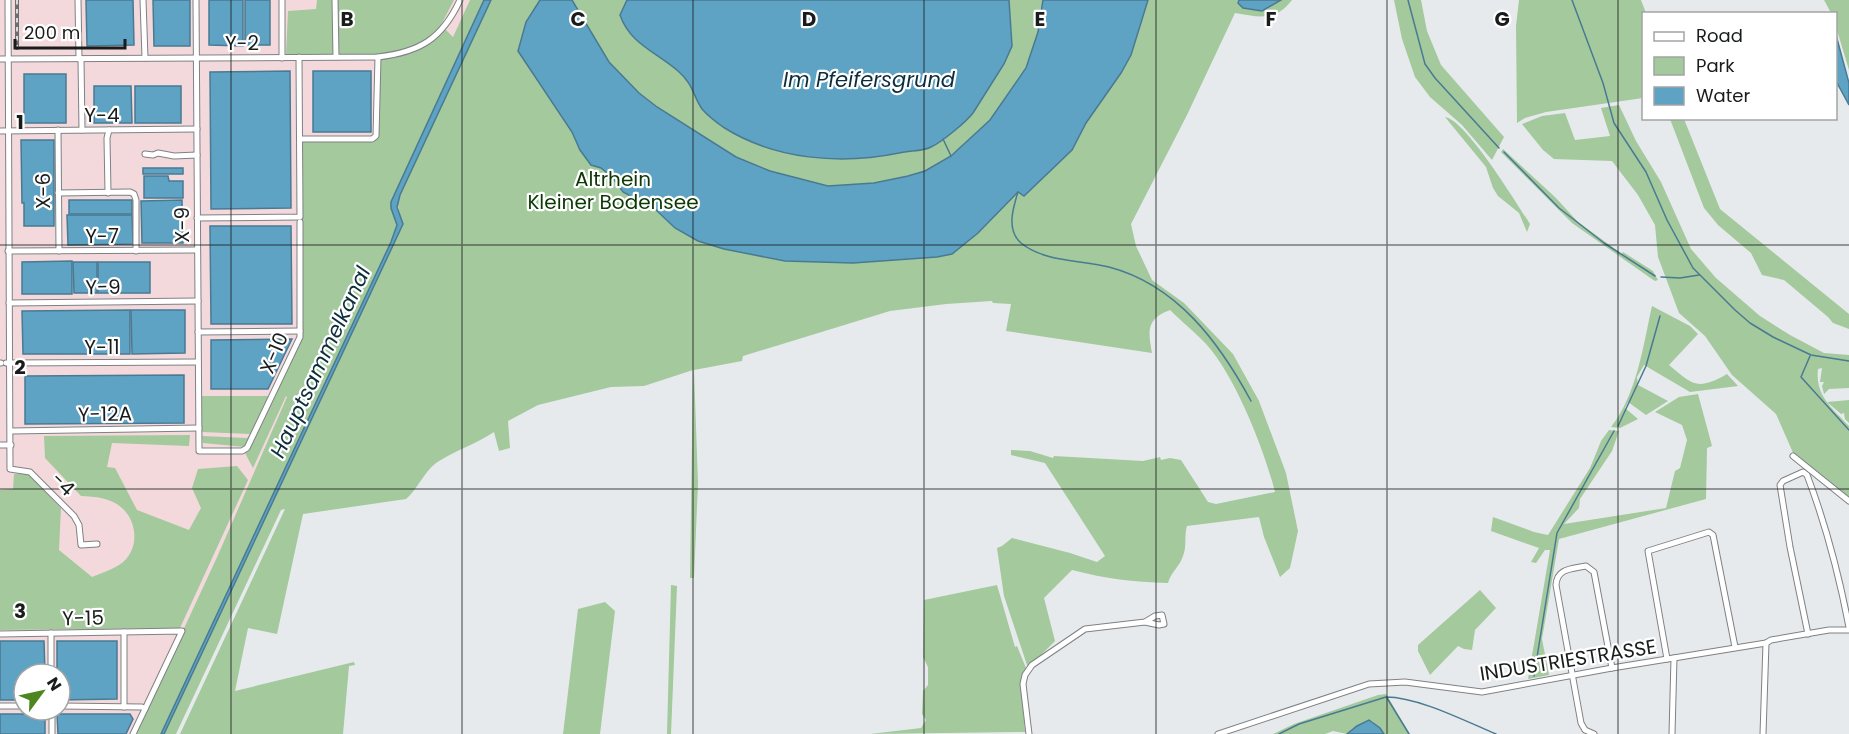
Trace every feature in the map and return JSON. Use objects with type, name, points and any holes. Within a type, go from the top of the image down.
[{"type":"street","points":[[0,445],[11,445],[9,374],[4,363],[9,303],[8,0]]},
{"type":"street","points":[[78,0],[82,130]]},
{"type":"street","points":[[143,0],[145,58]]},
{"type":"street","name":"X-9","points":[[196,0],[199,451]]},
{"type":"street","points":[[282,0],[282,57]]},
{"type":"street","points":[[335,0],[336,57]]},
{"type":"street","name":"Y-2","points":[[0,59],[378,57],[399,54],[434,39],[448,24],[460,0]]},
{"type":"street","name":"X-10","points":[[199,451],[242,451],[247,448],[300,337],[299,57]]},
{"type":"street","points":[[300,140],[372,139],[376,136],[378,57]]},
{"type":"street","name":"Y-4","points":[[0,131],[196,129]]},
{"type":"street","name":"X-6","points":[[58,130],[59,251]]},
{"type":"street","points":[[108,193],[106,138],[109,130]]},
{"type":"street","points":[[145,154],[197,155]]},
{"type":"street","points":[[0,180],[8,180]]},
{"type":"street","points":[[58,193],[130,192],[135,196],[136,251]]},
{"type":"street","points":[[197,218],[300,220]]},
{"type":"street","points":[[0,242],[8,242]]},
{"type":"street","name":"Y-7","points":[[8,251],[197,250]]},
{"type":"street","name":"Y-9","points":[[9,303],[198,301]]},
{"type":"street","points":[[198,332],[300,331]]},
{"type":"street","name":"Y-11","points":[[4,363],[198,362]]},
{"type":"street","points":[[0,375],[9,374]]},
{"type":"street","name":"Y-12A","points":[[11,430],[199,428]]},
{"type":"street","name":"-4","points":[[11,445],[10,469],[30,472],[74,516],[80,525],[81,545],[97,544]]},
{"type":"street","points":[[1793,456],[1849,501]]},
{"type":"street","points":[[1808,634],[1780,485],[1783,481],[1803,472],[1805,472],[1826,528],[1842,588],[1849,628]]},
{"type":"street","points":[[1667,659],[1648,551],[1709,532],[1713,535],[1735,647]]},
{"type":"street","points":[[1594,734],[1585,730],[1581,723],[1557,580],[1562,571],[1586,566],[1594,572],[1612,668]]},
{"type":"street","points":[[1029,734],[1023,690],[1028,668],[1083,629],[1145,622]]},
{"type":"street","name":"INDUSTRIESTRASSE","points":[[1218,734],[1369,684],[1405,682],[1482,692],[1573,674],[1849,628]]},
{"type":"street","name":"Y-15","points":[[0,634],[182,631],[144,708]]},
{"type":"street","points":[[124,632],[124,707]]},
{"type":"street","points":[[51,633],[51,662]]},
{"type":"street","points":[[1763,734],[1766,643]]},
{"type":"street","points":[[1672,734],[1674,658]]},
{"type":"street","points":[[72,706],[144,708],[133,734]]},
{"type":"shaded area","points":[[0,0],[470,0],[288,396],[218,555],[135,734],[0,734]]},
{"type":"green space","points":[[317,0],[454,0],[441,25],[453,37],[470,0],[484,0],[391,202],[397,225],[391,242],[161,734],[135,734],[218,555],[287,397],[253,468],[245,453],[245,447],[203,443],[202,436],[247,438],[250,434],[202,432],[202,396],[274,396],[302,337],[302,141],[377,139],[378,56],[286,55],[288,11],[316,9]]},
{"type":"green space","name":"Altrhein Kleiner Bodensee","points":[[491,0],[1239,0],[1238,3],[1243,8],[1262,11],[1281,0],[1292,0],[1273,15],[1235,13],[1187,115],[1131,224],[1136,246],[1152,280],[1184,303],[1233,354],[1259,401],[1286,473],[1298,531],[1290,568],[1280,577],[1264,537],[1259,517],[1187,526],[1182,560],[1168,583],[1120,580],[1072,570],[1044,598],[1055,641],[1028,668],[1004,596],[997,548],[1012,538],[1097,562],[1105,556],[1045,463],[1011,455],[1011,450],[1030,451],[1053,458],[1054,456],[1143,461],[1160,457],[1161,460],[1170,458],[1181,460],[1208,502],[1216,504],[1275,492],[1256,435],[1218,359],[1207,345],[1170,310],[1156,317],[1150,327],[1152,353],[1006,331],[1011,304],[993,303],[992,301],[890,311],[743,356],[742,361],[694,370],[698,483],[694,578],[690,578],[693,370],[644,386],[611,387],[538,405],[508,421],[510,448],[499,451],[494,432],[436,463],[406,499],[303,514],[277,634],[248,628],[235,691],[354,662],[355,665],[349,666],[343,734],[180,734],[285,509],[281,510],[176,734],[164,734],[402,224],[397,201]]},
{"type":"green space","points":[[1394,0],[1421,0],[1427,31],[1441,65],[1504,137],[1492,160],[1462,125],[1430,97],[1415,77],[1402,39]]},
{"type":"green space","points":[[1519,0],[1641,0],[1646,12],[1642,12],[1642,98],[1546,112],[1525,118],[1517,123],[1516,26]]},
{"type":"green space","points":[[1824,0],[1849,0],[1849,70],[1837,30],[1837,12],[1830,12]]},
{"type":"green space","points":[[1619,105],[1636,141],[1661,182],[1691,249],[1716,278],[1760,316],[1790,335],[1824,353],[1849,355],[1849,388],[1829,389],[1824,394],[1822,386],[1824,382],[1820,382],[1822,368],[1818,369],[1818,378],[1819,387],[1826,401],[1849,426],[1849,499],[1794,455],[1776,414],[1732,375],[1705,336],[1679,313],[1658,257],[1655,225],[1638,195],[1612,161],[1554,159],[1543,150],[1522,124],[1542,116],[1565,113],[1575,140],[1610,136],[1601,108]]},
{"type":"green space","points":[[1445,117],[1465,132],[1503,182],[1530,224],[1527,232],[1519,213],[1498,196],[1486,167]]},
{"type":"green space","points":[[1670,120],[1684,120],[1720,209],[1849,314],[1849,329],[1833,323],[1784,280],[1762,275],[1751,253],[1718,225],[1704,208]]},
{"type":"green space","points":[[1503,149],[1555,197],[1578,222],[1622,254],[1623,252],[1653,271],[1658,280],[1655,281],[1572,223],[1501,152]]},
{"type":"green space","points":[[1652,306],[1690,326],[1698,334],[1669,365],[1696,383],[1709,383],[1727,374],[1738,386],[1690,392],[1644,365],[1637,377],[1638,385],[1668,401],[1646,415],[1628,402],[1625,408],[1638,419],[1620,428],[1611,427],[1620,414],[1633,385]]},
{"type":"green space","points":[[1698,394],[1712,446],[1707,448],[1706,499],[1559,539],[1542,639],[1549,675],[1528,679],[1550,550],[1545,550],[1536,563],[1531,562],[1539,548],[1491,531],[1493,517],[1548,535],[1590,468],[1601,441],[1609,430],[1619,431],[1612,451],[1580,499],[1579,508],[1564,524],[1666,508],[1675,471],[1680,468],[1687,440],[1682,425],[1655,412],[1679,397]]},
{"type":"green space","points":[[1849,400],[1849,423],[1844,413],[1841,414],[1827,402]]},
{"type":"green space","points":[[190,435],[189,446],[112,443],[107,467],[115,468],[137,510],[189,530],[201,508],[192,488],[198,469],[237,466],[248,480],[180,628],[0,630],[0,490],[13,489],[14,474],[28,474],[61,508],[59,550],[92,577],[126,560],[133,546],[134,529],[128,514],[117,504],[107,500],[81,496],[45,458],[44,436]]},
{"type":"green space","points":[[671,585],[677,586],[671,734],[667,734]]},
{"type":"green space","points":[[997,585],[1015,647],[1017,646],[1026,668],[1021,677],[1025,732],[870,734],[921,728],[926,720],[922,714],[923,691],[928,685],[928,667],[923,657],[924,600]]},
{"type":"green space","points":[[1480,590],[1496,608],[1475,630],[1472,650],[1458,646],[1430,675],[1418,651],[1418,645]]},
{"type":"green space","points":[[605,602],[615,611],[600,734],[563,734],[578,609]]},
{"type":"green space","points":[[1386,694],[1410,734],[1384,734],[1372,721],[1352,729],[1347,734],[1333,731],[1325,734],[1273,734],[1294,724]]},
{"type":"water","points":[[86,0],[133,0],[134,45],[87,46]]},
{"type":"water","points":[[153,0],[190,0],[190,46],[154,46]]},
{"type":"water","points":[[209,0],[243,0],[243,46],[209,45]]},
{"type":"water","points":[[245,0],[270,0],[270,45],[245,45]]},
{"type":"water","points":[[484,0],[491,0],[400,195],[397,207],[403,224],[164,734],[161,734],[391,242],[397,225],[391,202]]},
{"type":"water","points":[[540,0],[572,0],[609,62],[639,93],[657,107],[736,157],[770,171],[828,186],[874,183],[908,176],[925,171],[951,156],[990,120],[1026,68],[1038,32],[1043,0],[1148,0],[1131,55],[1121,73],[1086,123],[1072,150],[1024,196],[1018,192],[978,233],[952,254],[853,263],[785,261],[724,249],[698,241],[675,228],[655,209],[623,192],[612,177],[601,168],[591,165],[518,51],[526,22]]},
{"type":"water","name":"Im Pfeifersgrund","points":[[627,0],[1009,0],[1012,46],[1004,64],[973,113],[954,132],[931,147],[854,159],[809,157],[764,147],[723,127],[709,116],[702,109],[683,76],[670,64],[644,47],[624,25],[620,15]]},
{"type":"water","points":[[1239,0],[1281,0],[1262,11],[1243,8],[1238,3]]},
{"type":"water","points":[[1837,39],[1849,83],[1849,105],[1837,83]]},
{"type":"water","points":[[290,71],[291,208],[211,209],[210,72]]},
{"type":"water","points":[[313,71],[371,71],[371,132],[313,132]]},
{"type":"water","points":[[24,74],[66,74],[66,123],[24,123]]},
{"type":"water","points":[[94,86],[131,86],[132,123],[94,123]]},
{"type":"water","points":[[135,86],[181,86],[181,123],[135,123]]},
{"type":"water","points":[[21,140],[54,140],[54,226],[24,226]]},
{"type":"water","points":[[143,168],[183,168],[183,174],[143,174]]},
{"type":"water","points":[[144,176],[168,176],[169,181],[183,181],[183,198],[144,198]]},
{"type":"water","points":[[69,200],[132,200],[132,214],[69,214]]},
{"type":"water","points":[[182,200],[183,243],[142,243],[141,201]]},
{"type":"water","points":[[67,215],[132,215],[133,244],[68,245]]},
{"type":"water","points":[[210,226],[291,226],[292,324],[211,324]]},
{"type":"water","points":[[72,261],[72,294],[22,294],[22,262]]},
{"type":"water","points":[[73,262],[97,262],[97,293],[74,293]]},
{"type":"water","points":[[98,262],[150,262],[150,293],[98,293]]},
{"type":"water","points":[[130,310],[130,354],[23,354],[22,311]]},
{"type":"water","points":[[131,310],[185,310],[185,353],[132,354]]},
{"type":"water","points":[[292,339],[268,389],[211,389],[211,340]]},
{"type":"water","points":[[184,375],[184,423],[25,424],[25,376]]},
{"type":"water","points":[[0,641],[44,641],[45,662],[12,662],[12,700],[0,700]]},
{"type":"water","points":[[57,641],[117,641],[117,699],[72,700],[72,662],[57,662]]},
{"type":"water","points":[[0,714],[12,714],[12,722],[45,722],[45,734],[0,734]]},
{"type":"water","points":[[72,714],[130,714],[133,719],[126,734],[58,734],[57,722],[72,722]]},
{"type":"water","points":[[1369,720],[1384,734],[1347,734],[1357,726]]},
{"type":"waterway","points":[[1408,0],[1425,64],[1499,148]]},
{"type":"waterway","points":[[1572,0],[1603,83],[1614,123],[1646,172],[1667,220],[1693,268],[1750,323],[1773,337],[1811,355],[1849,361]]},
{"type":"waterway","points":[[943,139],[951,156]]},
{"type":"waterway","points":[[1504,152],[1559,208],[1604,243],[1655,276]]},
{"type":"waterway","points":[[1018,192],[1012,225],[1016,238],[1021,243],[1041,254],[1109,267],[1155,287],[1194,319],[1210,337],[1251,401]]},
{"type":"waterway","points":[[1661,277],[1680,278],[1699,275]]},
{"type":"waterway","points":[[1618,426],[1646,366],[1660,316]]},
{"type":"waterway","points":[[1810,356],[1801,377],[1849,430]]},
{"type":"waterway","points":[[1534,676],[1557,533],[1614,431]]},
{"type":"waterway","points":[[1279,734],[1299,724],[1386,697],[1427,705],[1496,734]]},
{"type":"waterway","points":[[1387,698],[1409,734]]},
{"type":"railway","points":[[17,0],[17,48]]},
{"type":"water label","name":"Hauptsammelkanal","points":[[320,362]]}]
